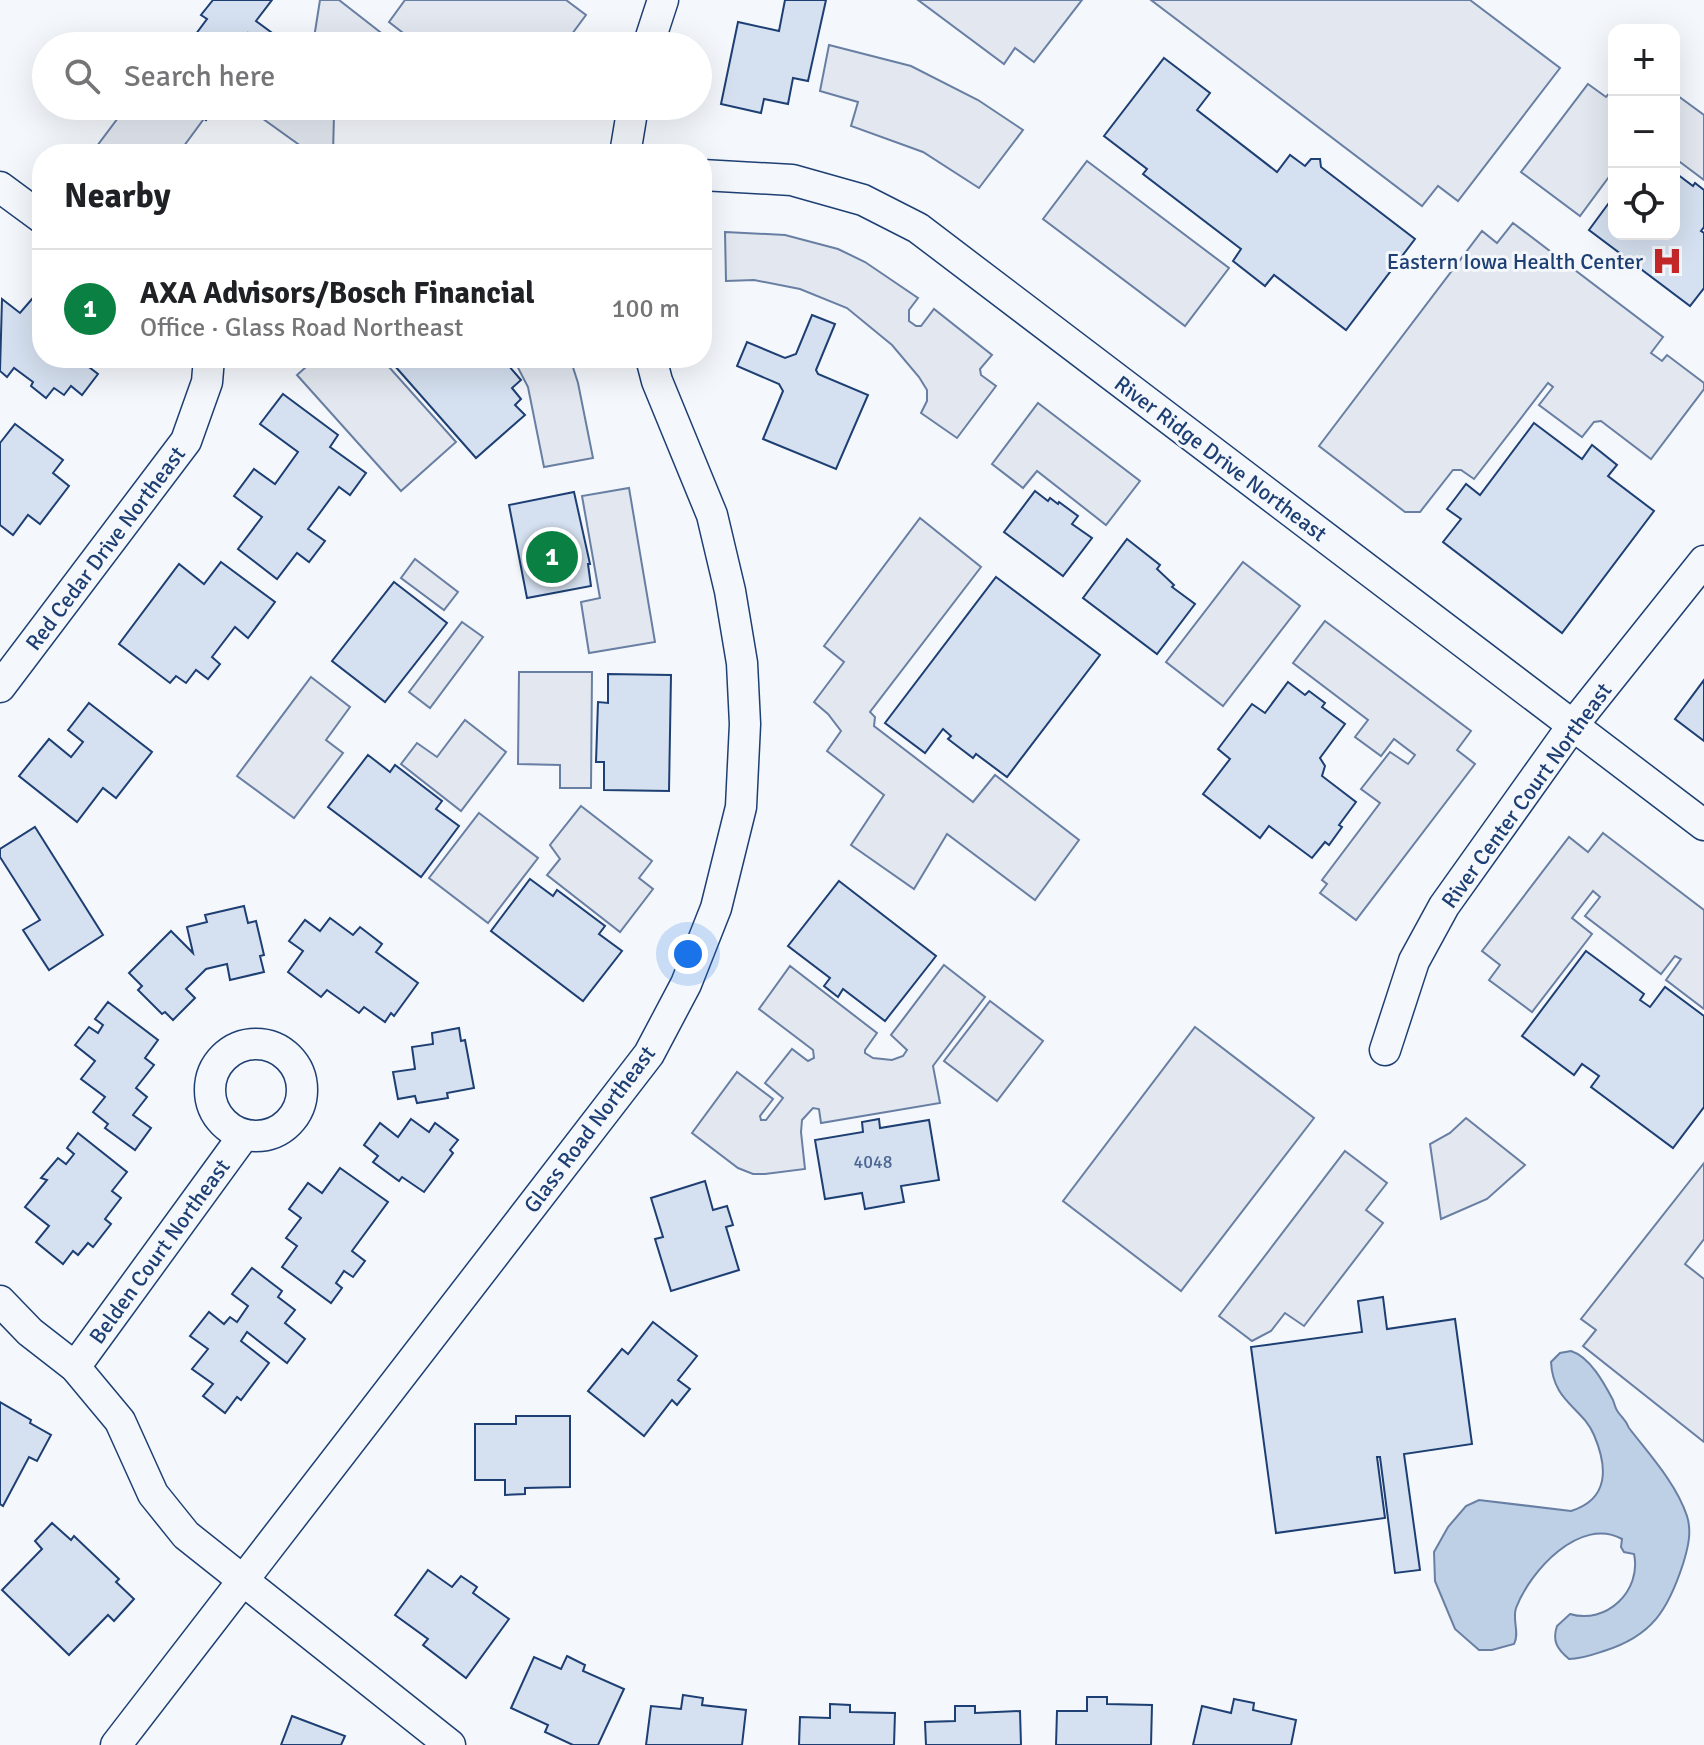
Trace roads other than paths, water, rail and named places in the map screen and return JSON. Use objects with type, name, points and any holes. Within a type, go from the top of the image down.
[{"type":"street","points":[[653,32],[663,0]]},
{"type":"street","points":[[627,144],[631,120]]},
{"type":"street","name":"River Ridge Drive Northeast","points":[[712,176],[792,180],[863,200],[918,228],[1704,825]]},
{"type":"street","points":[[0,187],[32,211]]},
{"type":"street","name":"Red Cedar Drive Northeast","points":[[0,687],[186,441],[207,382],[208,368]]},
{"type":"street","name":"Glass Road Northeast","points":[[116,1745],[649,1054],[686,984],[716,908],[741,807],[745,724],[742,663],[730,591],[712,515],[654,368]]},
{"type":"street","name":"River Center Court Northeast","points":[[1385,1050],[1414,961],[1444,906],[1573,725],[1704,561]]},
{"type":"street","name":"Belden Court Northeast","points":[[75,1367],[244,1135]]},
{"type":"street","points":[[0,1301],[30,1332],[75,1367],[120,1421],[153,1494],[186,1535],[450,1745]]},
{"type":"water","points":[[1571,1351],[1596,1371],[1617,1411],[1676,1492],[1689,1528],[1683,1564],[1664,1608],[1646,1629],[1621,1645],[1569,1659],[1557,1644],[1557,1626],[1570,1614],[1583,1616],[1608,1610],[1627,1592],[1635,1568],[1634,1554],[1624,1552],[1622,1539],[1606,1534],[1590,1535],[1574,1541],[1545,1564],[1523,1593],[1515,1613],[1514,1644],[1479,1650],[1455,1629],[1435,1581],[1434,1552],[1448,1527],[1466,1506],[1479,1500],[1571,1511],[1593,1499],[1602,1481],[1599,1447],[1589,1425],[1562,1395],[1551,1362],[1560,1353]]},
{"type":"place","name":"Eastern Iowa Health Center","points":[[1667,261]]},
{"type":"place","name":"AXA Advisors/Bosch Financial","points":[[552,557]]}]
